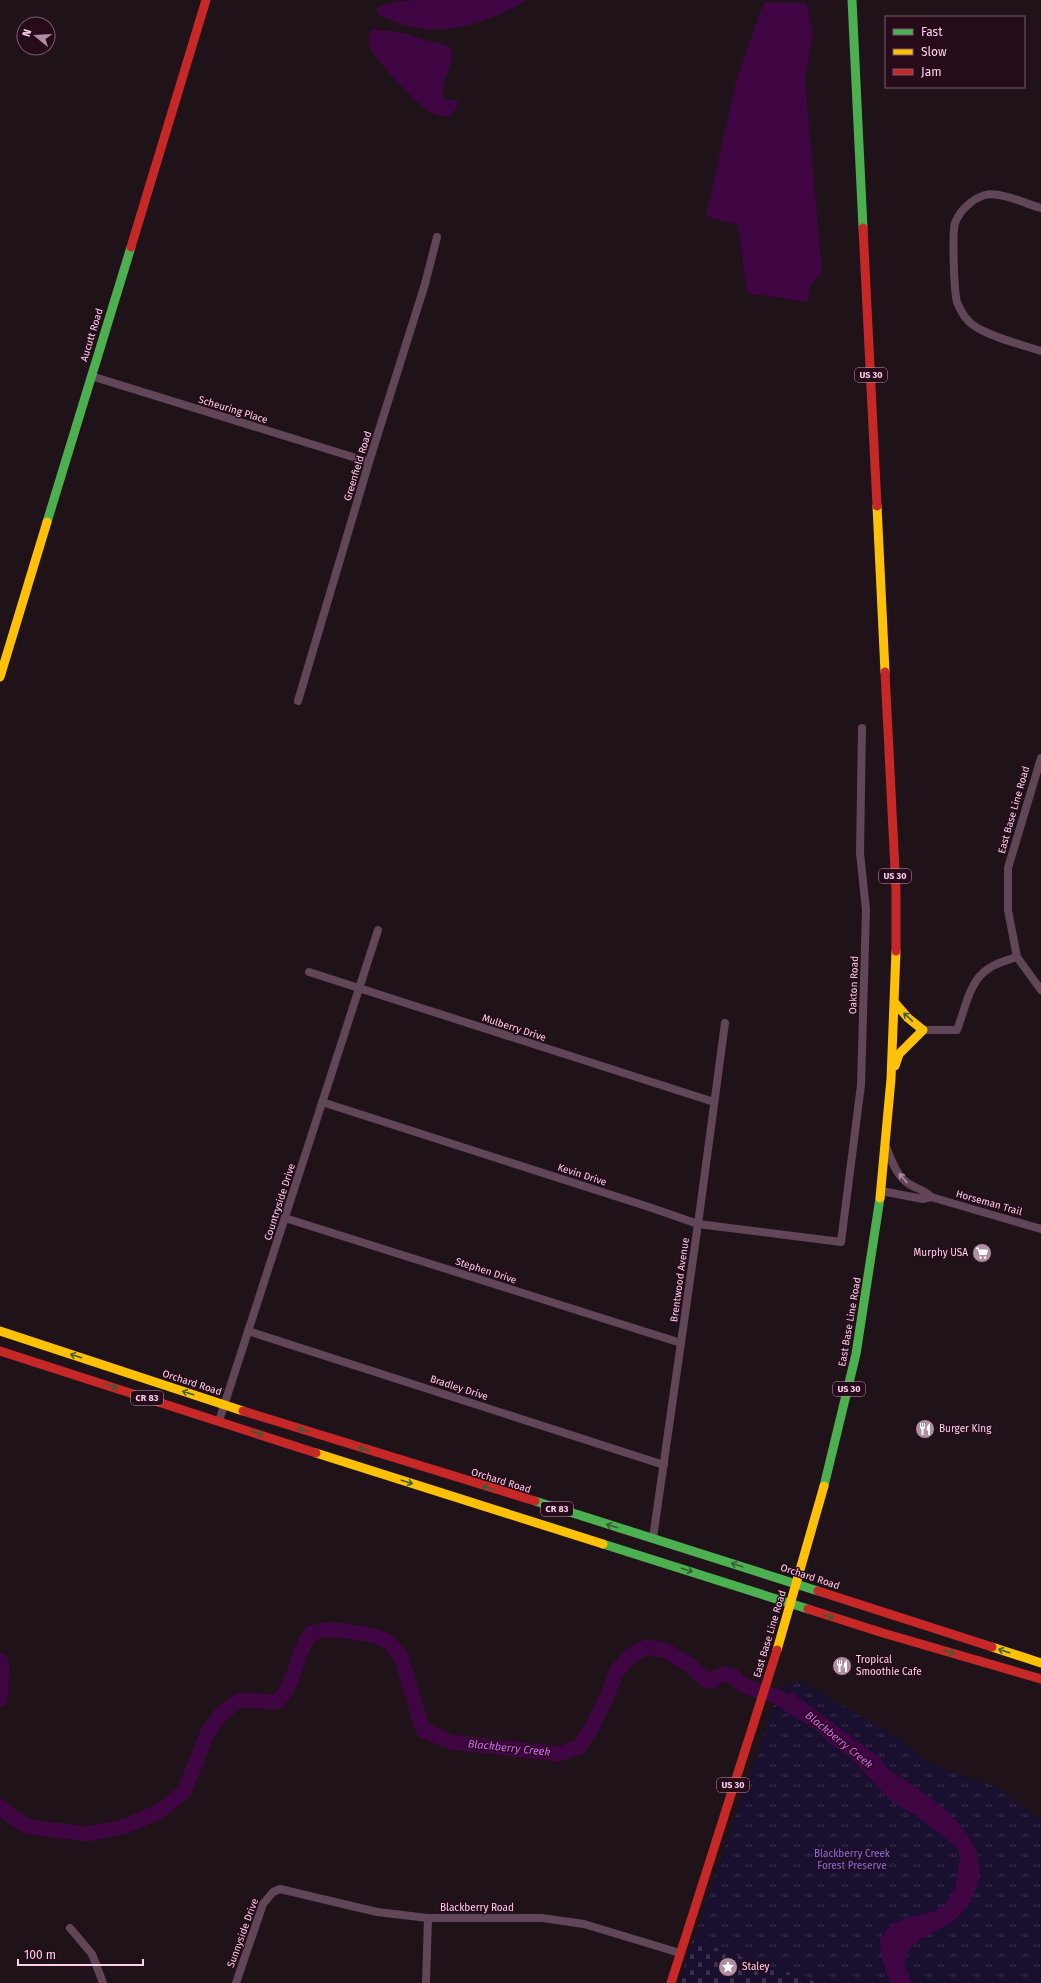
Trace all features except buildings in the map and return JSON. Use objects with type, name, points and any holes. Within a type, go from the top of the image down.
[{"type":"main road","name":"Aucutt Road","points":[[0,677],[206,0]]},
{"type":"main road","name":"US 30","points":[[852,0],[896,898],[897,952],[892,1074],[881,1191]]},
{"type":"main road","points":[[892,1074],[899,1054],[923,1030],[908,1018],[895,1003]]},
{"type":"main road","name":"East Base Line Road","points":[[671,1983],[791,1604],[831,1464],[851,1380],[864,1313],[881,1191]]},
{"type":"main road","name":"Orchard Road","points":[[0,1331],[225,1405],[653,1538],[1041,1663]]},
{"type":"main road","name":"CR 83","points":[[0,1351],[540,1525],[650,1558],[791,1604]]},
{"type":"main road","points":[[791,1604],[1041,1679]]},
{"type":"street","points":[[1041,208],[998,194],[986,195],[975,199],[964,208],[956,222],[953,238],[957,302],[964,316],[972,325],[983,330],[1041,351]]},
{"type":"street","name":"Greenfield Road","points":[[298,700],[438,237]]},
{"type":"street","name":"Scheuring Place","points":[[91,376],[369,462]]},
{"type":"street","name":"Oakton Road","points":[[840,1242],[861,1085],[866,910],[860,853],[862,728]]},
{"type":"street","name":"East Base Line Road","points":[[1016,957],[1008,910],[1008,868],[1041,758]]},
{"type":"street","name":"Countryside Drive","points":[[219,1421],[378,930]]},
{"type":"street","points":[[923,1030],[957,1030],[970,994],[978,980],[987,969],[1016,957],[1041,990]]},
{"type":"street","name":"Mulberry Drive","points":[[309,972],[714,1102]]},
{"type":"street","name":"Brentwood Avenue","points":[[653,1538],[725,1023]]},
{"type":"street","name":"Kevin Drive","points":[[322,1102],[698,1224],[840,1242]]},
{"type":"street","name":"Horseman Trail","points":[[886,1148],[902,1178],[908,1183],[926,1192],[931,1197],[1041,1229]]},
{"type":"street","name":"Horseman Trail","points":[[881,1191],[923,1200],[931,1197]]},
{"type":"street","name":"Stephen Drive","points":[[285,1218],[681,1343]]},
{"type":"street","name":"Bradley Drive","points":[[248,1331],[664,1465]]},
{"type":"street","name":"Blackberry Road","points":[[273,1892],[280,1889],[288,1890],[377,1912],[428,1918],[542,1918],[584,1924],[680,1953]]},
{"type":"street","name":"Sunnyside Drive","points":[[236,1983],[263,1904],[273,1892]]},
{"type":"street","points":[[426,1983],[428,1918]]},
{"type":"street","points":[[70,1928],[92,1954],[103,1983]]},
{"type":"green space","name":"Blackberry Creek Forest Preserve","points":[[798,1680],[892,1734],[932,1764],[999,1788],[1031,1814],[1041,1817],[1041,1983],[819,1983],[693,1940],[780,1687]]},
{"type":"green space","points":[[693,1940],[819,1983],[684,1983],[680,1981]]},
{"type":"water","points":[[422,0],[527,0],[514,8],[486,20],[456,28],[441,29],[426,29],[407,26],[379,15],[376,9],[392,2]]},
{"type":"water","points":[[764,2],[806,3],[813,33],[805,79],[822,273],[811,284],[808,302],[747,293],[738,225],[706,216],[736,81]]},
{"type":"water","points":[[372,29],[403,33],[450,47],[452,54],[451,61],[444,83],[443,96],[448,100],[456,100],[458,103],[452,116],[434,114],[419,103],[399,84],[380,62],[370,47],[369,38]]},
{"type":"water","points":[[790,1691],[880,1758],[892,1772],[912,1784],[939,1805],[961,1826],[970,1838],[976,1851],[979,1864],[979,1878],[976,1891],[967,1907],[953,1921],[922,1938],[909,1950],[906,1957],[905,1966],[912,1983],[890,1983],[881,1956],[880,1938],[892,1924],[906,1918],[932,1912],[945,1905],[955,1888],[960,1857],[957,1847],[915,1815],[892,1802],[850,1757],[834,1747],[816,1730],[783,1710]]},
{"type":"waterway","name":"Blackberry Creek","points":[[0,1806],[12,1817],[29,1827],[88,1834],[123,1827],[158,1812],[184,1792],[207,1734],[221,1714],[239,1700],[277,1702],[290,1684],[304,1644],[311,1633],[331,1629],[372,1635],[389,1642],[401,1657],[423,1730],[451,1742],[559,1754],[579,1747],[591,1729],[607,1697],[616,1672],[630,1656],[647,1647],[667,1651],[692,1667],[705,1680],[712,1681],[716,1677],[725,1674],[733,1676],[738,1681],[750,1688],[775,1696],[803,1711]]},
{"type":"waterway","name":"Blackberry Creek","points":[[0,1660],[2,1667],[0,1699]]},
{"type":"traffic: fast","points":[[852,0],[863,228]]},
{"type":"traffic: fast","points":[[47,522],[131,247]]},
{"type":"traffic: fast","points":[[824,1486],[856,1354],[880,1198]]},
{"type":"traffic: fast","points":[[535,1501],[818,1591]]},
{"type":"traffic: fast","points":[[603,1544],[808,1609]]},
{"type":"traffic: slow","points":[[877,506],[885,672]]},
{"type":"traffic: slow","points":[[0,677],[47,522]]},
{"type":"traffic: slow","points":[[880,1198],[891,1079],[896,951]]},
{"type":"traffic: slow","points":[[895,1003],[908,1018],[923,1030],[899,1054],[895,1066]]},
{"type":"traffic: slow","points":[[0,1331],[243,1411]]},
{"type":"traffic: slow","points":[[316,1453],[603,1544]]},
{"type":"traffic: slow","points":[[777,1650],[824,1486]]},
{"type":"traffic: slow","points":[[992,1647],[1041,1663]]},
{"type":"traffic: jam","points":[[131,247],[206,0]]},
{"type":"traffic: jam","points":[[863,228],[877,506]]},
{"type":"traffic: jam","points":[[885,672],[896,890],[896,951]]},
{"type":"traffic: jam","points":[[0,1351],[316,1453]]},
{"type":"traffic: jam","points":[[243,1411],[535,1501]]},
{"type":"traffic: jam","points":[[818,1591],[992,1647]]},
{"type":"traffic: jam","points":[[808,1609],[883,1633],[1041,1679]]},
{"type":"traffic: jam","points":[[671,1983],[777,1650]]},
{"type":"place","name":"Murphy USA","points":[[982,1253]]},
{"type":"place","name":"Burger King","points":[[925,1429]]},
{"type":"place","name":"Tropical Smoothie Cafe","points":[[842,1666]]},
{"type":"place","name":"Staley","points":[[728,1967]]}]
